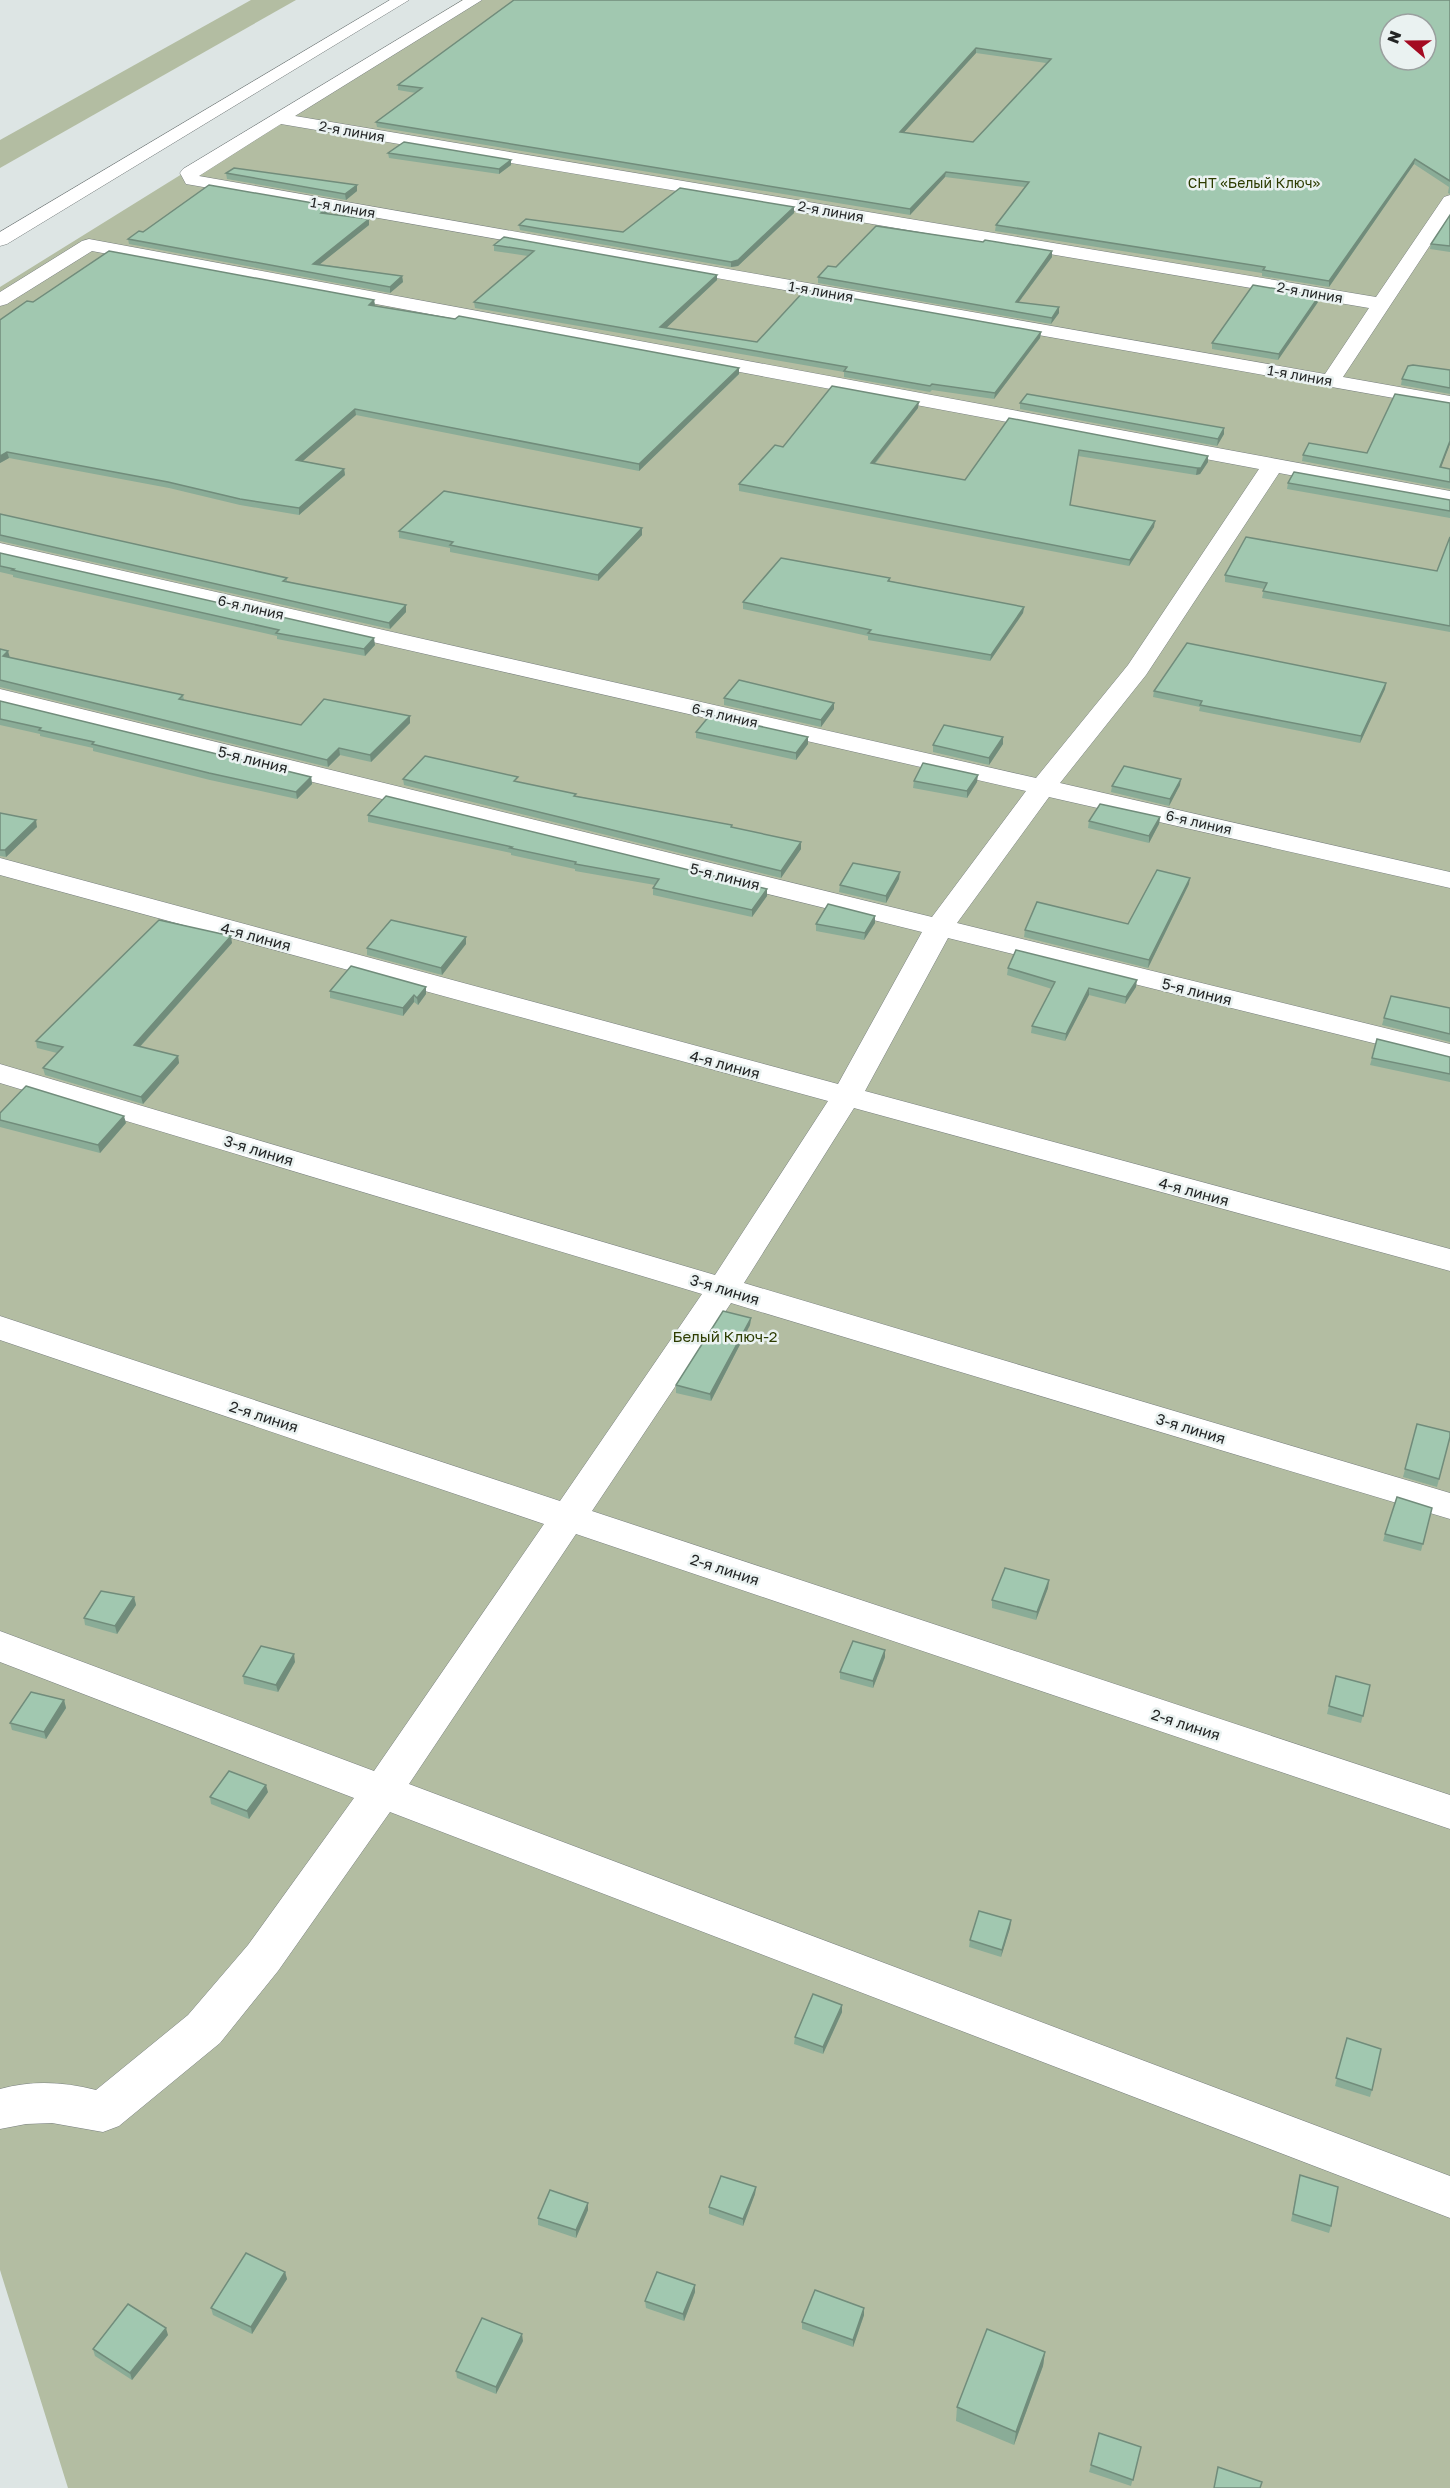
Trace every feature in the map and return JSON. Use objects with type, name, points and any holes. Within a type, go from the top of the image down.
[{"type":"street","points":[[0,240],[400,0]]},
{"type":"street","points":[[280,119],[474,0]]},
{"type":"street","name":"1-я линия","points":[[280,119],[189,173],[192,180],[1450,402]]},
{"type":"street","name":"2-я линия","points":[[280,119],[1381,304]]},
{"type":"street","points":[[1330,381],[1450,201]]},
{"type":"street","points":[[0,300],[89,245],[1450,498]]},
{"type":"street","points":[[0,2109],[20,2103],[66,2102],[103,2112],[204,2029],[262,1958],[382,1791],[724,1288],[846,1097],[939,928],[1043,787],[1137,670],[1274,465]]},
{"type":"street","name":"6-я линия","points":[[0,550],[1450,880]]},
{"type":"street","name":"5-я линия","points":[[0,697],[1450,1053]]},
{"type":"street","name":"4-я линия","points":[[0,866],[1450,1260]]},
{"type":"street","name":"3-я линия","points":[[0,1073],[1450,1506]]},
{"type":"street","name":"2-я линия","points":[[0,1328],[1450,1812]]},
{"type":"street","points":[[0,1646],[1450,2197]]},
{"type":"green space","points":[[251,0],[296,0],[0,168],[0,140]]},
{"type":"green space","name":"Белый Ключ-2","points":[[462,0],[1450,0],[1450,2488],[68,2488],[0,2270],[0,287]]},
{"type":"building","points":[[514,0],[1450,0],[1450,181],[1415,159],[1329,281],[1263,270],[1265,267],[996,225],[1029,182],[946,172],[910,209],[376,122],[422,88],[398,85]],"holes":[[[976,48],[1051,59],[973,142],[900,132]]]},
{"type":"building","points":[[404,142],[511,160],[499,169],[388,153]]},
{"type":"building","points":[[234,168],[357,185],[345,194],[226,173]]},
{"type":"building","points":[[209,185],[330,206],[321,213],[369,219],[313,264],[402,276],[390,287],[128,239],[139,231],[143,232]]},
{"type":"building","points":[[680,188],[794,207],[738,260],[731,262],[519,225],[526,219],[623,232]]},
{"type":"building","points":[[1450,215],[1450,246],[1431,244]]},
{"type":"building","points":[[876,226],[1052,251],[1016,302],[1059,307],[1052,318],[818,277],[828,266],[836,267]]},
{"type":"building","points":[[504,237],[717,275],[660,327],[757,342],[805,290],[1041,332],[995,393],[932,384],[930,386],[844,371],[847,367],[474,302],[534,251],[494,245]]},
{"type":"building","points":[[109,251],[374,300],[369,305],[455,319],[459,316],[739,368],[639,464],[355,409],[296,460],[344,469],[299,508],[240,499],[168,482],[7,452],[0,456],[0,320],[27,301],[33,302]]},
{"type":"building","points":[[1253,285],[1319,296],[1279,354],[1212,343]]},
{"type":"building","points":[[1408,366],[1450,370],[1450,388],[1402,379]]},
{"type":"building","points":[[832,386],[919,402],[871,463],[965,480],[1009,418],[1208,456],[1201,468],[1197,468],[1079,450],[1070,505],[1155,521],[1130,560],[739,484],[775,445],[783,447]]},
{"type":"building","points":[[1027,394],[1224,428],[1218,439],[1020,403]]},
{"type":"building","points":[[1395,394],[1450,403],[1450,441],[1440,467],[1450,469],[1450,482],[1303,455],[1309,443],[1367,453]]},
{"type":"building","points":[[1294,472],[1450,500],[1450,511],[1288,483]]},
{"type":"building","points":[[444,491],[642,528],[598,575],[450,545],[453,542],[399,531]]},
{"type":"building","points":[[0,514],[287,578],[283,581],[406,605],[389,623],[0,535]]},
{"type":"building","points":[[1246,537],[1437,571],[1450,537],[1450,626],[1263,591],[1267,583],[1225,575]]},
{"type":"building","points":[[0,553],[374,638],[364,649],[276,633],[279,630],[12,570],[14,569],[0,566]]},
{"type":"building","points":[[781,558],[890,578],[888,581],[1024,607],[991,655],[868,633],[871,630],[743,602]]},
{"type":"building","points":[[1187,643],[1386,683],[1361,736],[1200,705],[1202,701],[1154,691]]},
{"type":"building","points":[[0,649],[8,651],[3,656],[183,695],[179,699],[301,725],[324,699],[410,716],[370,755],[339,748],[327,760],[0,680]]},
{"type":"building","points":[[739,680],[834,703],[821,720],[724,698]]},
{"type":"building","points":[[0,701],[311,777],[296,792],[209,773],[0,719]]},
{"type":"building","points":[[710,715],[808,737],[796,753],[696,732]]},
{"type":"building","points":[[944,725],[1003,737],[989,758],[933,745]]},
{"type":"building","points":[[425,756],[518,777],[514,781],[576,794],[574,796],[732,825],[731,827],[801,842],[781,871],[403,779]]},
{"type":"building","points":[[923,763],[978,775],[967,791],[914,781]]},
{"type":"building","points":[[1124,766],[1181,779],[1170,799],[1112,786]]},
{"type":"building","points":[[386,796],[767,889],[752,910],[653,888],[659,879],[575,864],[576,862],[368,815]]},
{"type":"building","points":[[1100,804],[1160,817],[1149,836],[1089,821]]},
{"type":"building","points":[[0,813],[36,820],[5,850],[0,850]]},
{"type":"building","points":[[853,863],[900,872],[886,896],[840,885]]},
{"type":"building","points":[[1157,870],[1190,878],[1149,960],[1025,930],[1037,902],[1128,924]]},
{"type":"building","points":[[828,904],[875,916],[865,933],[816,924]]},
{"type":"building","points":[[159,920],[231,936],[134,1045],[178,1056],[141,1097],[43,1068],[63,1047],[36,1041]]},
{"type":"building","points":[[391,920],[466,937],[441,968],[367,948]]},
{"type":"building","points":[[1016,950],[1137,980],[1126,997],[1089,988],[1066,1034],[1032,1026],[1055,982],[1008,968]]},
{"type":"building","points":[[351,966],[426,987],[417,998],[414,995],[403,1008],[330,991]]},
{"type":"building","points":[[1391,996],[1450,1008],[1450,1034],[1384,1018]]},
{"type":"building","points":[[1377,1039],[1450,1057],[1450,1074],[1372,1058]]},
{"type":"building","points":[[26,1086],[124,1116],[98,1145],[0,1120],[0,1113]]},
{"type":"building","points":[[723,1311],[751,1318],[710,1394],[676,1385]]},
{"type":"building","points":[[1417,1424],[1450,1432],[1439,1479],[1405,1469]]},
{"type":"building","points":[[1397,1497],[1432,1508],[1423,1544],[1385,1534]]},
{"type":"building","points":[[1005,1568],[1049,1580],[1037,1612],[992,1600]]},
{"type":"building","points":[[101,1591],[134,1597],[115,1626],[84,1618]]},
{"type":"building","points":[[853,1641],[885,1650],[873,1681],[840,1672]]},
{"type":"building","points":[[261,1646],[294,1654],[276,1685],[243,1676]]},
{"type":"building","points":[[1336,1676],[1370,1685],[1363,1716],[1329,1706]]},
{"type":"building","points":[[31,1692],[64,1700],[44,1732],[10,1723]]},
{"type":"building","points":[[229,1771],[266,1785],[247,1811],[210,1797]]},
{"type":"building","points":[[979,1911],[1011,1920],[1002,1950],[970,1940]]},
{"type":"building","points":[[813,1994],[842,2005],[823,2047],[795,2037]]},
{"type":"building","points":[[1347,2038],[1381,2049],[1372,2090],[1336,2078]]},
{"type":"building","points":[[1300,2175],[1338,2187],[1331,2226],[1293,2214]]},
{"type":"building","points":[[721,2176],[756,2187],[743,2219],[709,2207]]},
{"type":"building","points":[[550,2190],[588,2203],[576,2230],[538,2218]]},
{"type":"building","points":[[246,2253],[285,2272],[251,2327],[211,2308]]},
{"type":"building","points":[[657,2272],[695,2285],[683,2314],[645,2301]]},
{"type":"building","points":[[815,2290],[864,2308],[853,2340],[802,2322]]},
{"type":"building","points":[[128,2304],[166,2328],[130,2373],[93,2349]]},
{"type":"building","points":[[482,2318],[522,2334],[496,2387],[456,2371]]},
{"type":"building","points":[[987,2329],[1045,2352],[1016,2432],[957,2407]]},
{"type":"building","points":[[1099,2433],[1141,2447],[1133,2480],[1091,2465]]},
{"type":"building","points":[[1218,2467],[1262,2482],[1260,2488],[1214,2488]]},
{"type":"park label","name":"СНТ «Белый Ключ»","points":[[1254,182]]}]
